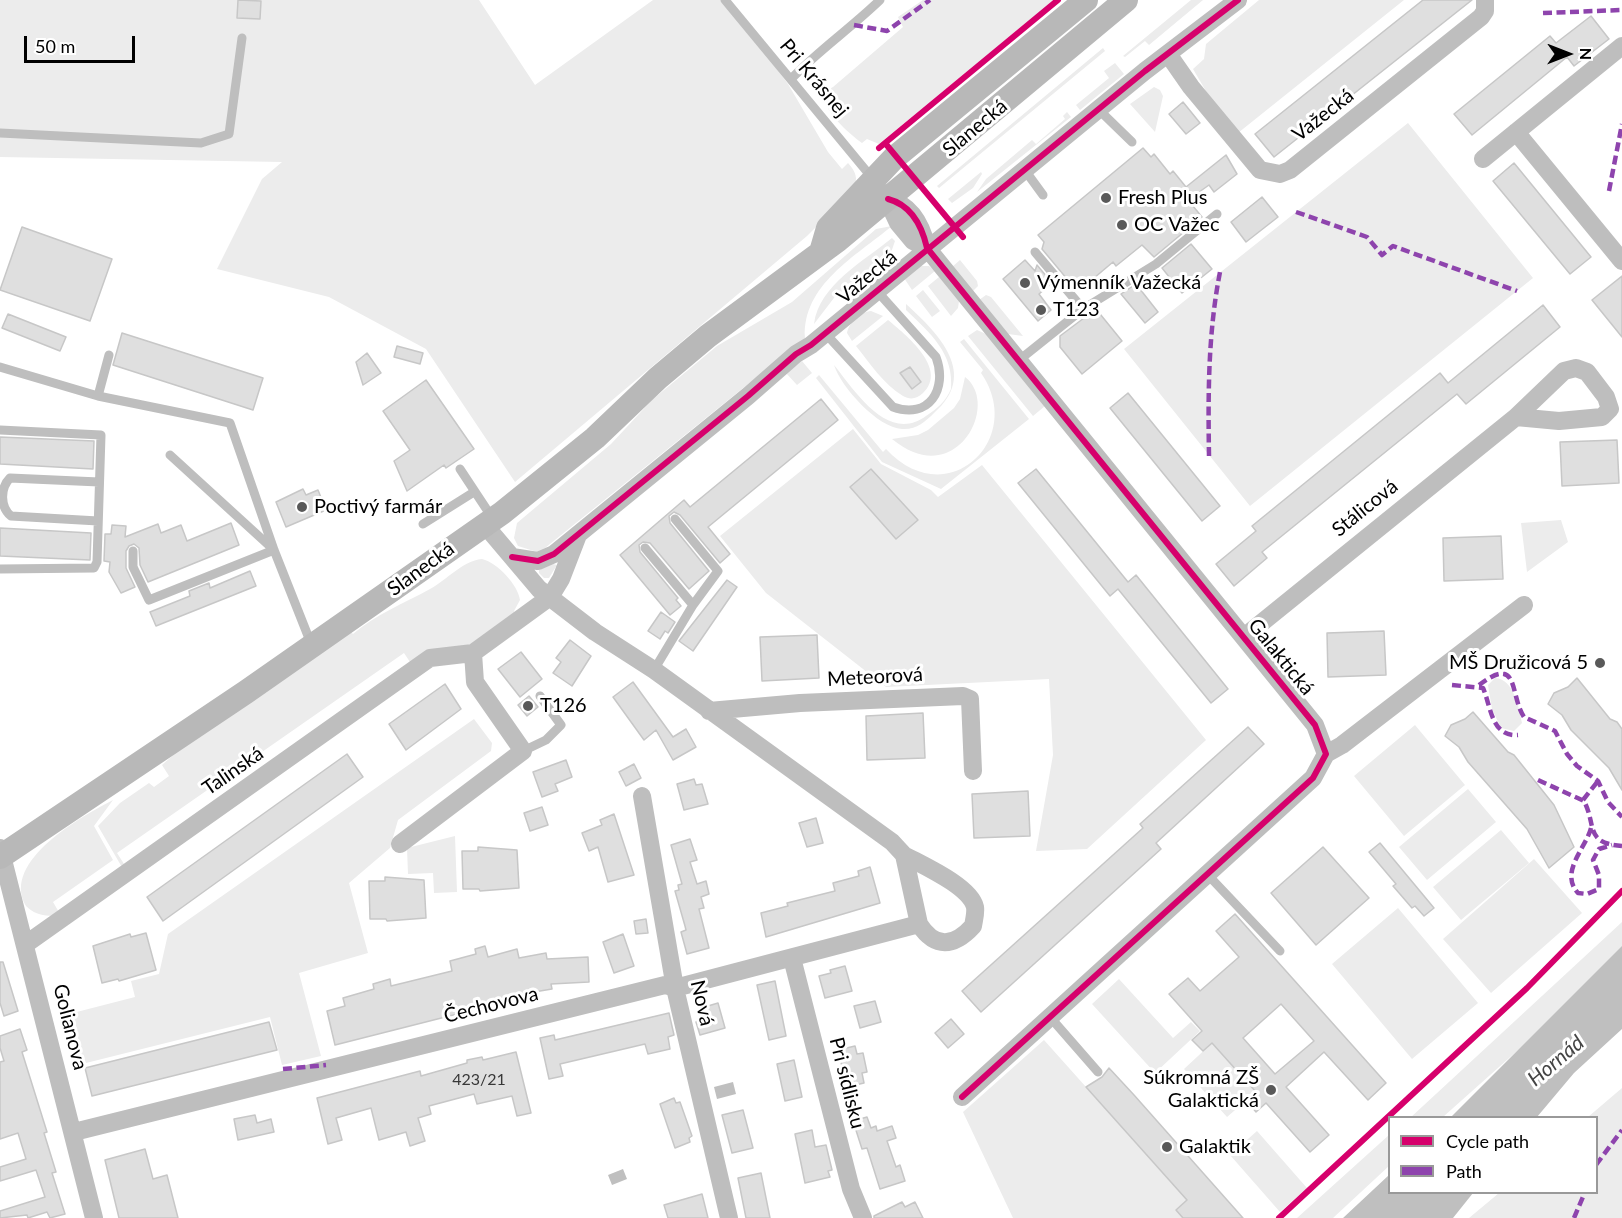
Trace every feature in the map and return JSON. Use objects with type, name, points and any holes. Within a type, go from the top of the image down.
[{"type":"main road","name":"Slanecká","points":[[821,252],[828,228],[894,158],[1086,0]]},
{"type":"main road","name":"Slanecká","points":[[1,854],[118,780],[489,522],[595,438],[649,386],[708,336],[888,199],[1126,0]]},
{"type":"street","name":"Važecká","points":[[512,557],[528,562],[547,558],[1098,109],[1238,0]]},
{"type":"street","name":"Važecká","points":[[1168,54],[1191,87],[1260,170],[1280,174],[1290,170],[1481,17],[1485,11],[1485,0]]},
{"type":"street","points":[[1483,159],[1622,46]]},
{"type":"street","points":[[1516,132],[1622,261]]},
{"type":"street","name":"Galaktická","points":[[874,179],[888,199],[904,206],[917,221],[927,248],[1315,724],[1326,754]]},
{"type":"street","name":"Stálicová","points":[[1244,637],[1516,417],[1564,371],[1576,368],[1587,372],[1606,397],[1610,409],[1602,417],[1559,421],[1516,417]]},
{"type":"street","points":[[489,522],[512,557],[539,589],[595,632],[654,670],[854,813],[904,855],[961,889],[975,907],[973,926],[957,941],[944,943],[924,933],[919,924],[904,855]]},
{"type":"street","name":"Važecká","points":[[550,597],[561,579],[580,531]]},
{"type":"street","name":"Talinská","points":[[26,944],[430,658],[473,653],[550,597]]},
{"type":"street","points":[[962,1097],[1313,778],[1326,754],[1342,745],[1524,605]]},
{"type":"street","points":[[400,844],[523,751],[475,682],[473,653]]},
{"type":"street","name":"Meteorová","points":[[709,711],[790,704],[963,696],[970,699],[974,771]]},
{"type":"street","name":"Nová","points":[[642,796],[675,988],[729,1218]]},
{"type":"street","name":"Golianova","points":[[1,854],[26,944],[94,1218]]},
{"type":"street","name":"Čechovova","points":[[74,1132],[665,985],[675,988],[919,924]]},
{"type":"street","name":"Pri sídlisku","points":[[792,958],[851,1189],[863,1218]]},
{"type":"lane","name":"Pri Krásnej","points":[[725,0],[874,179]]},
{"type":"lane","points":[[791,79],[814,55],[854,25],[880,0]]},
{"type":"lane","points":[[0,133],[201,143],[229,134],[242,39]]},
{"type":"lane","points":[[1098,109],[1132,142]]},
{"type":"lane","points":[[1024,169],[1043,195]]},
{"type":"lane","points":[[1018,361],[1083,309],[1155,264],[1216,214]]},
{"type":"lane","points":[[1035,252],[1083,309]]},
{"type":"lane","points":[[825,333],[893,407],[908,411],[925,405],[938,392],[941,384],[941,369],[936,357],[876,290]]},
{"type":"lane","points":[[98,396],[109,355]]},
{"type":"lane","points":[[0,367],[98,396],[230,423],[274,550],[312,646]]},
{"type":"lane","points":[[0,430],[101,435],[94,568],[0,569]]},
{"type":"lane","points":[[170,455],[274,550]]},
{"type":"lane","points":[[460,469],[489,522]]},
{"type":"lane","points":[[98,521],[11,516],[2,504],[1,492],[4,483],[17,478],[99,482]]},
{"type":"lane","points":[[423,524],[474,492]]},
{"type":"lane","points":[[654,670],[693,605],[718,571],[675,519]]},
{"type":"lane","points":[[645,548],[693,605]]},
{"type":"lane","points":[[133,551],[133,567],[149,600],[274,550]]},
{"type":"lane","points":[[523,751],[546,740],[561,725],[540,696]]},
{"type":"lane","points":[[1207,874],[1280,951]]},
{"type":"lane","points":[[1050,1017],[1098,1072]]},
{"type":"shaded area","points":[[0,0],[479,0],[535,85],[653,0],[725,0],[788,84],[828,152],[842,169],[848,163],[853,169],[856,175],[855,185],[854,189],[807,236],[515,482],[426,349],[329,297],[217,269],[262,179],[282,162],[0,157]]},
{"type":"shaded area","points":[[923,0],[1054,0],[879,144],[867,139],[862,143],[832,114],[822,93],[833,87],[903,27],[898,17]]},
{"type":"shaded area","points":[[1191,0],[1203,0],[1149,45],[1145,41],[1125,57],[1123,56]]},
{"type":"shaded area","points":[[1259,0],[1404,0],[1233,137],[1193,69],[1204,59],[1206,44]]},
{"type":"shaded area","points":[[1103,48],[1105,51],[939,188],[937,186]]},
{"type":"shaded area","points":[[1115,63],[1124,74],[1080,110],[1076,105],[1109,78],[1104,71]]},
{"type":"shaded area","points":[[1154,87],[1160,90],[1163,96],[1155,132],[1130,104]]},
{"type":"shaded area","points":[[1067,112],[1071,117],[977,192],[986,179],[1032,140],[1036,144],[1065,119],[1063,116]]},
{"type":"shaded area","points":[[1408,123],[1533,278],[1250,506],[1124,349]]},
{"type":"shaded area","points":[[981,172],[973,188],[952,203],[948,199]]},
{"type":"shaded area","points":[[892,226],[834,273],[822,287],[812,302],[806,319],[805,338],[545,548],[537,552],[518,546],[514,538],[517,523],[611,444],[652,400],[717,346],[792,302],[876,229]]},
{"type":"shaded area","points":[[892,238],[895,241],[885,270],[837,294],[814,324],[824,297],[833,286]]},
{"type":"shaded area","points":[[960,260],[977,281],[978,286],[972,292],[952,267]]},
{"type":"shaded area","points":[[921,266],[929,266],[935,271],[912,290],[904,278]]},
{"type":"shaded area","points":[[939,277],[959,301],[958,308],[951,316],[928,286]]},
{"type":"shaded area","points":[[923,290],[940,311],[932,317],[916,296]]},
{"type":"shaded area","points":[[986,295],[991,297],[1023,336],[1008,334],[979,300]]},
{"type":"shaded area","points":[[906,304],[931,328],[949,355],[954,369],[951,389],[949,365],[939,345],[906,310]]},
{"type":"shaded area","points":[[871,311],[883,316],[852,341],[847,333],[850,325],[860,316]]},
{"type":"shaded area","points":[[888,320],[913,343],[928,363],[931,373],[930,384],[916,398],[906,397],[889,386],[856,346]]},
{"type":"shaded area","points":[[977,330],[986,334],[1045,406],[1033,416],[968,336]]},
{"type":"shaded area","points":[[964,339],[1029,419],[941,489],[882,462],[816,378],[819,375],[883,452],[886,449],[909,467],[933,474],[955,471],[974,460],[987,443],[994,422],[993,398],[981,373],[983,370],[960,342]]},
{"type":"shaded area","points":[[802,361],[812,373],[797,385],[786,373]]},
{"type":"shaded area","points":[[834,365],[862,400],[886,419],[899,424],[912,423],[937,408],[950,391],[947,398],[934,413],[920,425],[907,429],[892,427],[872,414],[852,395]]},
{"type":"shaded area","points":[[965,377],[975,390],[978,406],[975,422],[966,438],[953,450],[935,455],[915,453],[892,439],[918,435],[928,430],[954,408],[960,399]]},
{"type":"shaded area","points":[[853,429],[881,464],[931,490],[938,497],[982,465],[1206,740],[1087,849],[1036,851],[1053,755],[1049,679],[886,687],[766,593],[720,536]]},
{"type":"shaded area","points":[[1561,520],[1568,542],[1527,572],[1521,523]]},
{"type":"shaded area","points":[[482,559],[501,570],[511,581],[520,600],[514,611],[516,615],[477,642],[412,665],[404,653],[117,853],[126,867],[123,869],[98,826],[120,803],[149,783],[154,787],[169,776],[162,765],[190,740],[350,631],[353,634],[380,615],[436,585],[461,567]]},
{"type":"shaded area","points":[[553,564],[557,565],[549,578],[544,578],[539,573],[539,570]]},
{"type":"shaded area","points":[[1495,678],[1507,683],[1517,702],[1522,723],[1514,731],[1501,728],[1492,709],[1488,685]]},
{"type":"shaded area","points":[[474,719],[492,743],[491,751],[398,820],[390,848],[349,883],[368,953],[299,973],[321,1056],[282,1065],[270,1017],[78,1065],[65,1015],[135,997],[131,981],[159,974],[168,934]]},
{"type":"shaded area","points":[[1415,725],[1465,785],[1404,836],[1354,776]]},
{"type":"shaded area","points":[[1468,789],[1496,822],[1427,880],[1399,847]]},
{"type":"shaded area","points":[[113,800],[94,826],[113,860],[53,902],[60,914],[46,916],[26,906],[21,889],[25,873],[34,857],[66,828]]},
{"type":"shaded area","points":[[1501,830],[1529,863],[1461,920],[1433,887]]},
{"type":"shaded area","points":[[455,836],[457,892],[434,893],[433,873],[408,874],[407,848]]},
{"type":"shaded area","points":[[1534,859],[1582,913],[1491,993],[1443,939]]},
{"type":"shaded area","points":[[1398,908],[1478,1003],[1412,1059],[1332,964]]},
{"type":"shaded area","points":[[1622,922],[1622,961],[1582,993],[1444,1116],[1412,1116]]},
{"type":"shaded area","points":[[1119,979],[1173,1038],[1191,1022],[1200,1031],[1155,1073],[1092,1004]]},
{"type":"shaded area","points":[[1044,1040],[1187,1200],[1176,1210],[1183,1218],[1013,1218],[963,1112]]},
{"type":"shaded area","points":[[1212,1043],[1256,1092],[1227,1117],[1184,1069]]},
{"type":"shaded area","points":[[1622,1088],[1622,1218],[1469,1218],[1498,1194],[1598,1194],[1598,1116],[1589,1116]]},
{"type":"shaded area","points":[[1257,1131],[1307,1188],[1280,1212],[1230,1155]]},
{"type":"shaded area","points":[[1388,1136],[1388,1167],[1333,1218],[1297,1218]]},
{"type":"water","name":"Hornád","points":[[1622,946],[1622,1029],[1574,1073],[1538,1116],[1452,1116]]},
{"type":"water","points":[[733,1082],[736,1094],[717,1099],[714,1087]]},
{"type":"water","points":[[623,1169],[627,1179],[612,1185],[608,1175]]},
{"type":"water","points":[[1388,1176],[1388,1194],[1472,1194],[1453,1218],[1343,1218]]},
{"type":"building","points":[[238,0],[261,1],[260,19],[237,18]]},
{"type":"building","points":[[1423,0],[1472,0],[1274,157],[1255,134]]},
{"type":"building","points":[[1591,16],[1609,39],[1574,66],[1567,57],[1472,135],[1454,114],[1550,36],[1556,43]]},
{"type":"building","points":[[1183,102],[1200,123],[1186,134],[1169,114]]},
{"type":"building","name":"OC Važec","points":[[1143,148],[1151,157],[1154,154],[1170,174],[1173,171],[1186,187],[1226,155],[1237,174],[1214,192],[1209,185],[1188,200],[1202,217],[1154,257],[1142,245],[1116,266],[1113,262],[1081,289],[1075,282],[1072,285],[1042,249],[1044,242],[1038,235]]},
{"type":"building","points":[[1514,163],[1591,257],[1570,274],[1493,181]]},
{"type":"building","points":[[1262,197],[1278,217],[1246,242],[1231,222]]},
{"type":"building","points":[[22,227],[112,259],[90,321],[0,290]]},
{"type":"building","points":[[1191,244],[1212,269],[1182,293],[1162,268]]},
{"type":"building","name":"Výmenník Važecká","points":[[1025,260],[1035,271],[1037,265],[1052,283],[1039,294],[1051,310],[1038,321],[1003,279]]},
{"type":"building","points":[[1622,276],[1622,337],[1592,300]]},
{"type":"building","points":[[1136,284],[1158,312],[1145,323],[1121,294]]},
{"type":"building","points":[[1543,305],[1560,327],[1466,404],[1457,394],[1262,552],[1267,558],[1234,586],[1216,564],[1256,531],[1252,526],[1440,373],[1448,383]]},
{"type":"building","points":[[1096,309],[1122,341],[1082,374],[1060,347],[1060,336]]},
{"type":"building","points":[[8,314],[66,337],[60,351],[2,328]]},
{"type":"building","points":[[122,333],[263,378],[253,410],[113,365]]},
{"type":"building","points":[[397,346],[423,353],[420,364],[394,357]]},
{"type":"building","points":[[367,353],[381,373],[363,385],[356,362]]},
{"type":"building","points":[[910,367],[921,382],[912,389],[900,373]]},
{"type":"building","points":[[426,380],[474,449],[446,468],[444,465],[407,491],[394,461],[410,450],[383,411]]},
{"type":"building","points":[[1128,393],[1220,506],[1202,521],[1110,408]]},
{"type":"building","points":[[821,399],[838,420],[708,527],[730,554],[720,563],[680,515],[674,512],[669,516],[670,523],[709,571],[689,589],[650,543],[643,542],[639,545],[640,552],[678,598],[676,600],[681,606],[670,615],[620,555],[684,500],[690,507]]},
{"type":"building","points":[[0,437],[94,441],[93,469],[0,464]]},
{"type":"building","points":[[1617,440],[1619,483],[1562,486],[1560,442]]},
{"type":"building","points":[[871,469],[918,520],[896,539],[850,487]]},
{"type":"building","points":[[1036,469],[1128,582],[1136,575],[1228,689],[1211,703],[1118,589],[1110,596],[1018,483]]},
{"type":"building","name":"Poctivý farmár","points":[[303,489],[306,495],[318,490],[326,510],[286,527],[276,502]]},
{"type":"building","points":[[231,523],[239,545],[148,582],[140,565],[139,548],[134,544],[129,546],[126,551],[126,568],[135,587],[121,593],[109,572],[110,562],[104,561],[105,534],[111,534],[112,525],[126,526],[125,537],[158,524],[161,533],[181,525],[187,541]]},
{"type":"building","points":[[0,528],[91,533],[90,560],[0,556]]},
{"type":"building","points":[[1501,536],[1503,579],[1444,581],[1443,538]]},
{"type":"building","points":[[250,571],[256,586],[156,626],[150,612],[190,596],[189,591],[209,583],[210,588]]},
{"type":"building","points":[[727,580],[737,587],[693,651],[679,641]]},
{"type":"building","points":[[661,612],[675,622],[668,633],[665,631],[660,639],[648,631]]},
{"type":"building","points":[[1384,631],[1386,675],[1328,677],[1327,633]]},
{"type":"building","points":[[817,635],[819,678],[762,681],[760,637]]},
{"type":"building","points":[[570,640],[591,656],[572,686],[553,673],[561,662],[556,658]]},
{"type":"building","points":[[521,652],[542,679],[520,697],[498,669]]},
{"type":"building","points":[[1577,678],[1610,719],[1617,722],[1622,729],[1622,790],[1609,768],[1571,730],[1562,715],[1548,704],[1554,693],[1568,687]]},
{"type":"building","points":[[633,682],[673,737],[686,729],[696,747],[673,760],[656,730],[644,740],[613,697]]},
{"type":"building","points":[[445,684],[461,709],[406,750],[389,724]]},
{"type":"building","name":"T126","points":[[529,696],[538,707],[527,716],[518,705]]},
{"type":"building","points":[[1473,712],[1508,752],[1514,755],[1554,805],[1574,847],[1549,868],[1527,829],[1468,762],[1459,747],[1445,736],[1451,725],[1465,719]]},
{"type":"building","points":[[923,713],[925,758],[867,760],[866,716]]},
{"type":"building","points":[[1248,727],[1264,744],[1156,843],[1161,849],[981,1012],[962,991],[1143,828],[1140,824]]},
{"type":"building","points":[[347,754],[363,777],[163,921],[147,897]]},
{"type":"building","points":[[566,760],[572,777],[555,784],[558,791],[542,797],[533,772]]},
{"type":"building","points":[[634,764],[641,778],[626,786],[619,772]]},
{"type":"building","points":[[694,779],[696,785],[702,784],[708,804],[684,810],[677,784]]},
{"type":"building","points":[[1028,791],[1030,836],[974,838],[972,794]]},
{"type":"building","points":[[542,807],[548,825],[530,831],[524,813]]},
{"type":"building","points":[[614,814],[634,875],[608,882],[598,847],[589,851],[582,833],[602,825],[600,820]]},
{"type":"building","points":[[816,818],[823,843],[807,847],[799,823]]},
{"type":"building","points":[[690,839],[697,860],[690,862],[697,884],[706,881],[709,894],[701,897],[704,908],[699,909],[709,948],[687,954],[681,932],[686,930],[675,891],[679,890],[678,885],[682,884],[671,845]]},
{"type":"building","points":[[1380,843],[1434,908],[1424,916],[1415,906],[1412,908],[1393,886],[1396,884],[1369,852]]},
{"type":"building","points":[[478,847],[517,850],[519,888],[480,891],[479,889],[463,889],[462,851],[478,851]]},
{"type":"building","points":[[1323,847],[1369,898],[1316,945],[1271,893]]},
{"type":"building","points":[[870,867],[880,903],[766,937],[761,913],[788,906],[787,903],[835,891],[833,883],[859,876],[858,871]]},
{"type":"building","points":[[385,877],[424,880],[426,918],[387,921],[386,919],[370,919],[369,881],[385,881]]},
{"type":"building","points":[[1235,914],[1386,1083],[1368,1100],[1324,1052],[1286,1087],[1329,1135],[1310,1152],[1266,1103],[1256,1112],[1246,1100],[1256,1092],[1212,1043],[1203,1051],[1192,1040],[1202,1031],[1169,994],[1188,978],[1200,991],[1239,957],[1216,931]],"holes":[[[1281,1004],[1314,1041],[1275,1074],[1243,1038]]]},
{"type":"building","points":[[646,919],[648,933],[636,934],[634,921]]},
{"type":"building","points":[[146,933],[156,970],[119,981],[118,979],[102,983],[93,946],[130,934],[131,937]]},
{"type":"building","points":[[623,934],[634,966],[614,973],[603,942]]},
{"type":"building","points":[[485,946],[488,957],[517,949],[519,958],[546,953],[547,959],[588,957],[589,982],[551,984],[552,989],[528,993],[529,996],[509,1001],[507,997],[468,1007],[469,1011],[335,1045],[327,1011],[345,1006],[343,998],[374,989],[373,984],[390,979],[391,986],[452,971],[450,961],[476,954],[475,949]]},
{"type":"building","points":[[0,962],[3,962],[18,1011],[4,1016],[0,1003]]},
{"type":"building","points":[[845,966],[852,991],[825,998],[819,976]]},
{"type":"building","points":[[775,981],[786,1036],[769,1040],[757,985]]},
{"type":"building","points":[[875,1001],[881,1022],[860,1028],[854,1006]]},
{"type":"building","points":[[718,1003],[725,1028],[700,1035],[696,1022],[701,1020],[698,1009]]},
{"type":"building","points":[[669,1013],[674,1035],[668,1037],[670,1049],[648,1054],[645,1044],[560,1064],[563,1076],[549,1079],[540,1038],[554,1035],[555,1040]]},
{"type":"building","points":[[951,1019],[964,1034],[948,1048],[935,1033]]},
{"type":"building","points":[[269,1022],[277,1050],[92,1096],[85,1068]]},
{"type":"building","points":[[20,1029],[27,1050],[22,1052],[47,1132],[44,1133],[56,1172],[52,1173],[65,1214],[50,1218],[47,1212],[28,1218],[27,1215],[0,1218],[0,1211],[45,1197],[36,1170],[0,1181],[0,1167],[26,1159],[18,1133],[0,1139],[0,1062],[4,1061],[0,1048],[0,1036]]},
{"type":"building","points":[[855,1046],[857,1054],[863,1053],[867,1072],[862,1073],[864,1083],[847,1087],[838,1050]]},
{"type":"building","points":[[516,1052],[531,1113],[517,1116],[512,1096],[477,1104],[474,1094],[429,1106],[431,1114],[418,1118],[425,1141],[410,1146],[406,1132],[379,1140],[371,1108],[336,1118],[342,1140],[328,1144],[317,1098],[420,1071],[421,1076],[467,1063],[467,1060],[482,1057],[483,1060]]},
{"type":"building","points":[[794,1060],[802,1097],[785,1101],[777,1064]]},
{"type":"building","points":[[1109,1068],[1243,1218],[1183,1218],[1176,1210],[1187,1200],[1086,1087],[1102,1077]]},
{"type":"building","points":[[674,1098],[676,1103],[680,1102],[692,1136],[689,1138],[690,1142],[675,1148],[660,1104]]},
{"type":"building","points":[[743,1110],[753,1148],[732,1153],[722,1115]]},
{"type":"building","points":[[255,1115],[257,1123],[271,1119],[274,1132],[238,1140],[234,1119]]},
{"type":"building","points":[[867,1117],[871,1128],[876,1126],[877,1131],[892,1126],[896,1138],[887,1141],[896,1167],[900,1165],[905,1181],[880,1189],[867,1148],[862,1149],[853,1121]]},
{"type":"building","points":[[812,1130],[815,1147],[826,1145],[832,1170],[828,1171],[830,1177],[805,1183],[795,1134]]},
{"type":"building","points":[[145,1149],[153,1179],[167,1175],[178,1218],[119,1218],[105,1160]]},
{"type":"building","points":[[761,1173],[770,1218],[746,1218],[738,1178]]},
{"type":"building","points":[[702,1194],[708,1218],[668,1218],[664,1205]]},
{"type":"building","points":[[902,1202],[905,1207],[915,1202],[923,1218],[874,1218],[874,1216]]},
{"type":"marked path","points":[[854,25],[887,31],[930,0]]},
{"type":"marked path","points":[[1543,13],[1622,10]]},
{"type":"marked path","points":[[1609,191],[1622,124]]},
{"type":"marked path","points":[[1296,212],[1367,237],[1382,255],[1393,246],[1517,291]]},
{"type":"marked path","points":[[1209,456],[1211,341],[1220,272]]},
{"type":"marked path","points":[[1479,685],[1492,677],[1507,675],[1524,717],[1555,731],[1567,754],[1577,766],[1598,781],[1608,802],[1622,817]]},
{"type":"marked path","points":[[1452,685],[1483,688],[1497,726],[1502,731],[1518,735]]},
{"type":"marked path","points":[[1538,780],[1584,801],[1597,837],[1610,844],[1622,846]]},
{"type":"marked path","points":[[1583,800],[1598,781]]},
{"type":"marked path","points":[[1591,828],[1572,868],[1571,877],[1578,893],[1587,894],[1599,889],[1599,875],[1593,860],[1599,849],[1612,845]]},
{"type":"marked path","points":[[283,1069],[326,1065]]},
{"type":"marked path","points":[[1598,1162],[1622,1130]]},
{"type":"marked path","points":[[1574,1218],[1584,1194]]},
{"type":"cycle path","points":[[879,148],[1058,0]]},
{"type":"cycle path","points":[[512,557],[538,561],[554,554],[1145,71],[1238,0]]},
{"type":"cycle path","points":[[885,143],[963,237]]},
{"type":"cycle path","points":[[888,199],[909,211],[919,224],[927,248],[1315,725],[1326,754],[1313,778],[962,1097]]},
{"type":"cycle path","points":[[1389,1116],[1527,988],[1622,891]]},
{"type":"cycle path","points":[[1279,1218],[1388,1117]]},
{"type":"place","name":"Fresh Plus","points":[[1106,198]]},
{"type":"place","name":"OC Važec","points":[[1122,225]]},
{"type":"place","name":"Výmenník Važecká","points":[[1025,283]]},
{"type":"place","name":"T123","points":[[1041,310]]},
{"type":"place","name":"Poctivý farmár","points":[[302,507]]},
{"type":"place","name":"MŠ Družicová 5","points":[[1600,663]]},
{"type":"place","name":"T126","points":[[528,706]]},
{"type":"place","name":"Súkromná ZŠ Galaktická","points":[[1271,1090]]},
{"type":"place","name":"Galaktik","points":[[1167,1147]]}]
